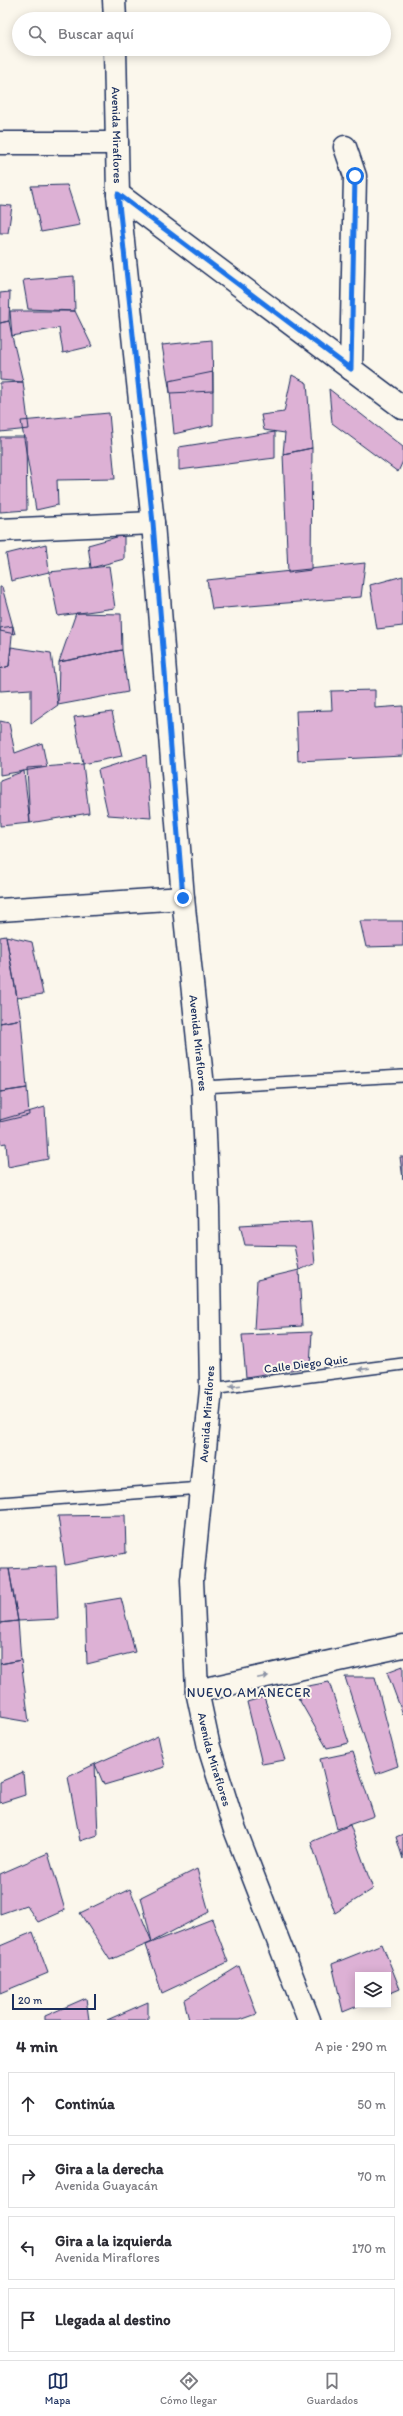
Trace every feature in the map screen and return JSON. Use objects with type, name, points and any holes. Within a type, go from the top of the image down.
[{"type":"street","points":[[114,0],[115,12]]},
{"type":"street","name":"Avenida Miraflores","points":[[115,56],[118,194],[153,523],[183,898],[203,1087],[208,1207],[212,1389],[192,1580],[198,1691],[209,1747],[234,1827],[309,2020]]},
{"type":"street","points":[[0,143],[117,143]]},
{"type":"street","points":[[345,147],[355,176],[351,369]]},
{"type":"street","points":[[118,194],[403,408]]},
{"type":"street","points":[[0,530],[153,523]]},
{"type":"street","points":[[0,910],[183,898]]},
{"type":"street","points":[[198,1691],[403,1646]]},
{"type":"lane","points":[[203,1087],[403,1076]]},
{"type":"lane","name":"Calle Diego Quic","points":[[212,1389],[403,1364]]},
{"type":"lane","points":[[0,1503],[201,1488]]},
{"type":"building","points":[[67,185],[80,225],[41,232],[31,186]]},
{"type":"building","points":[[0,205],[12,206],[8,233],[0,233]]},
{"type":"building","points":[[74,276],[75,311],[28,309],[23,280]]},
{"type":"building","points":[[10,292],[9,321],[0,323],[0,293]]},
{"type":"building","points":[[10,311],[75,311],[92,346],[63,353],[59,328],[12,336]]},
{"type":"building","points":[[9,321],[23,382],[0,380],[0,323]]},
{"type":"building","points":[[212,340],[213,391],[170,393],[162,345]]},
{"type":"building","points":[[213,372],[213,425],[174,434],[169,381]]},
{"type":"building","points":[[292,375],[307,383],[312,448],[283,454],[285,433],[264,430],[261,415],[284,412]]},
{"type":"building","points":[[23,382],[29,429],[0,432],[0,383]]},
{"type":"building","points":[[329,389],[403,447],[403,461],[398,472],[332,423]]},
{"type":"building","points":[[109,413],[115,479],[57,480],[58,505],[36,510],[21,421]]},
{"type":"building","points":[[275,432],[275,458],[179,470],[179,447]]},
{"type":"building","points":[[0,437],[26,437],[27,510],[0,512]]},
{"type":"building","points":[[312,448],[311,570],[288,573],[283,454]]},
{"type":"building","points":[[124,535],[124,559],[91,568],[88,545]]},
{"type":"building","points":[[46,544],[49,572],[11,581],[6,554]]},
{"type":"building","points":[[365,563],[361,597],[212,609],[207,580]]},
{"type":"building","points":[[109,566],[115,608],[58,616],[49,572]]},
{"type":"building","points":[[403,576],[403,626],[377,629],[370,585]]},
{"type":"building","points":[[0,587],[2,587],[15,634],[0,631]]},
{"type":"building","points":[[76,613],[121,614],[122,650],[59,662]]},
{"type":"building","points":[[13,626],[9,666],[0,669],[0,628]]},
{"type":"building","points":[[11,647],[51,653],[58,705],[31,724],[31,689],[0,691],[0,669],[9,666]]},
{"type":"building","points":[[122,650],[128,692],[58,705],[59,662]]},
{"type":"building","points":[[375,690],[375,708],[403,706],[403,756],[298,761],[296,711],[332,710],[331,691]]},
{"type":"building","points":[[112,712],[122,756],[83,764],[74,717]]},
{"type":"building","points":[[0,721],[9,723],[15,753],[42,743],[47,767],[0,775]]},
{"type":"building","points":[[146,755],[151,818],[108,815],[98,770]]},
{"type":"building","points":[[83,764],[89,813],[30,823],[27,768]]},
{"type":"building","points":[[24,771],[30,823],[0,826],[0,780]]},
{"type":"building","points":[[360,921],[403,921],[403,946],[366,947]]},
{"type":"building","points":[[6,936],[21,1019],[0,1023],[0,937]]},
{"type":"building","points":[[6,936],[32,942],[43,994],[17,998]]},
{"type":"building","points":[[21,1019],[27,1088],[0,1092],[0,1023]]},
{"type":"building","points":[[27,1088],[29,1115],[0,1122],[0,1092]]},
{"type":"building","points":[[45,1107],[48,1159],[8,1167],[6,1143],[0,1144],[0,1120]]},
{"type":"building","points":[[400,1157],[403,1157],[403,1179]]},
{"type":"building","points":[[311,1221],[315,1264],[299,1270],[294,1246],[245,1245],[240,1225]]},
{"type":"building","points":[[299,1270],[302,1326],[254,1329],[257,1280]]},
{"type":"building","points":[[312,1332],[310,1367],[246,1377],[242,1335]]},
{"type":"building","points":[[125,1515],[126,1553],[65,1565],[58,1516]]},
{"type":"building","points":[[56,1566],[58,1619],[18,1621],[9,1569]]},
{"type":"building","points":[[0,1569],[9,1569],[18,1621],[0,1623]]},
{"type":"building","points":[[121,1598],[135,1652],[87,1664],[85,1604]]},
{"type":"building","points":[[18,1621],[21,1660],[0,1664],[0,1623]]},
{"type":"building","points":[[21,1660],[29,1722],[0,1717],[0,1664]]},
{"type":"building","points":[[403,1666],[403,1715],[387,1672]]},
{"type":"building","points":[[345,1677],[375,1677],[398,1766],[376,1774]]},
{"type":"building","points":[[329,1682],[349,1743],[327,1748],[293,1689]]},
{"type":"building","points":[[264,1697],[285,1760],[262,1764],[247,1702]]},
{"type":"building","points":[[158,1736],[165,1767],[104,1785],[95,1764]]},
{"type":"building","points":[[353,1752],[374,1816],[337,1829],[320,1759]]},
{"type":"building","points":[[95,1764],[98,1835],[80,1841],[68,1777]]},
{"type":"building","points":[[23,1772],[25,1795],[0,1803],[0,1782]]},
{"type":"building","points":[[350,1825],[373,1889],[335,1913],[311,1842]]},
{"type":"building","points":[[403,1834],[403,1859],[396,1837]]},
{"type":"building","points":[[48,1853],[65,1910],[38,1922],[26,1905],[0,1914],[0,1874]]},
{"type":"building","points":[[197,1869],[209,1912],[152,1942],[141,1897]]},
{"type":"building","points":[[130,1889],[152,1942],[110,1960],[80,1913]]},
{"type":"building","points":[[212,1919],[228,1962],[162,1993],[146,1945]]},
{"type":"building","points":[[33,1932],[48,1973],[0,1993],[0,1946]]},
{"type":"building","points":[[382,1944],[400,1989],[391,1993],[391,1972],[355,1972],[355,2007],[343,2012],[332,1964]]},
{"type":"building","points":[[239,1966],[257,2014],[240,2020],[189,2020],[184,2000]]},
{"type":"building","points":[[86,1998],[89,2020],[45,2020],[45,2016]]},
{"type":"building","points":[[148,2002],[148,2020],[107,2020]]},
{"type":"district","name":"NUEVO AMANECER","points":[[249,1692]]},
{"type":"route","points":[[183,898],[153,523],[118,194],[351,369],[355,176]]}]
